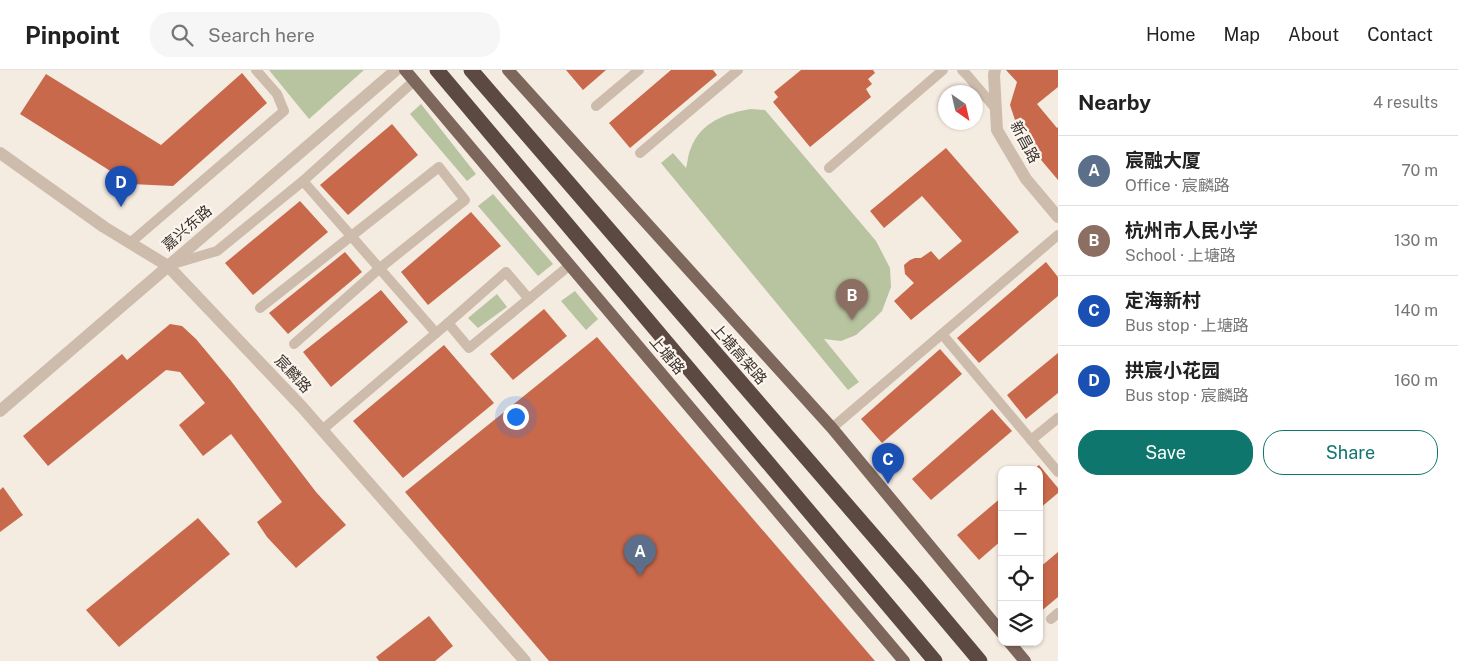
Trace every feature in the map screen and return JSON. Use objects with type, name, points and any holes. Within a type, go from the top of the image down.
[{"type":"highway","points":[[437,70],[935,661]]},
{"type":"highway","name":"上塘高架路","points":[[471,70],[980,661]]},
{"type":"main road","name":"上塘路","points":[[405,70],[904,661]]},
{"type":"main road","points":[[508,70],[832,428],[998,628]]},
{"type":"main road","points":[[1013,646],[1025,661]]},
{"type":"street","name":"嘉兴东路","points":[[0,411],[396,70]]},
{"type":"street","name":"新昌路","points":[[995,70],[997,130],[1026,179],[1058,217]]},
{"type":"street","name":"宸麟路","points":[[0,153],[104,227],[168,266],[322,430],[525,661]]},
{"type":"lane","points":[[130,243],[284,111],[277,94],[256,70]]},
{"type":"lane","points":[[596,106],[640,70]]},
{"type":"lane","points":[[640,153],[726,74],[738,70]]},
{"type":"lane","points":[[829,168],[943,70]]},
{"type":"lane","points":[[962,70],[996,110]]},
{"type":"lane","points":[[168,266],[217,251],[303,181],[414,81]]},
{"type":"lane","points":[[260,308],[439,166],[466,200],[380,268],[294,344]]},
{"type":"lane","points":[[303,181],[436,332]]},
{"type":"lane","points":[[832,428],[1058,235]]},
{"type":"lane","points":[[448,323],[470,348],[570,265]]},
{"type":"lane","points":[[322,430],[506,272],[529,299]]},
{"type":"lane","points":[[942,334],[1058,472]]},
{"type":"lane","points":[[1031,440],[1058,418]]},
{"type":"green space","points":[[269,70],[364,70],[309,119]]},
{"type":"green space","points":[[421,104],[476,174],[467,181],[410,114]]},
{"type":"green space","points":[[751,109],[765,110],[876,241],[890,268],[891,287],[882,311],[856,335],[841,341],[824,339],[859,382],[848,390],[661,163],[673,153],[686,168],[690,150],[701,131],[715,120],[724,116]]},
{"type":"green space","points":[[493,194],[553,264],[538,276],[478,206]]},
{"type":"green space","points":[[575,291],[598,319],[586,330],[561,301]]},
{"type":"green space","points":[[497,294],[507,307],[478,328],[468,318]]},
{"type":"building","points":[[566,70],[606,70],[583,90]]},
{"type":"building","points":[[671,70],[713,70],[717,75],[630,148],[609,123]]},
{"type":"building","points":[[801,70],[873,70],[875,73],[868,79],[872,84],[866,89],[871,97],[810,147],[773,102],[778,97],[774,92]]},
{"type":"building","points":[[1006,70],[1058,70],[1058,87],[1037,104],[1058,127],[1058,180],[1026,142],[1016,123],[1010,105],[1017,82]]},
{"type":"building","points":[[242,73],[267,103],[173,186],[131,184],[20,114],[46,74],[161,145]]},
{"type":"building","points":[[392,124],[418,155],[348,215],[320,185]]},
{"type":"building","points":[[946,148],[1019,232],[911,320],[894,301],[914,283],[905,274],[904,265],[910,260],[921,258],[931,251],[939,260],[962,241],[922,196],[884,228],[870,211]]},
{"type":"building","points":[[300,201],[328,232],[253,295],[225,263]]},
{"type":"building","points":[[471,212],[501,246],[428,305],[401,272]]},
{"type":"building","points":[[345,252],[362,272],[288,334],[269,313]]},
{"type":"building","points":[[1046,262],[1058,277],[1058,296],[979,363],[957,338]]},
{"type":"building","points":[[381,290],[408,322],[331,387],[303,352]]},
{"type":"building","points":[[544,309],[567,336],[513,380],[490,354]]},
{"type":"building","points":[[170,324],[182,326],[196,339],[231,381],[316,492],[346,525],[296,568],[267,537],[257,522],[282,502],[231,434],[203,456],[179,425],[205,403],[180,372],[166,370],[48,466],[23,436],[122,354],[127,360]]},
{"type":"building","points":[[597,337],[875,661],[549,661],[405,492]]},
{"type":"building","points":[[444,345],[494,403],[403,478],[353,421]]},
{"type":"building","points":[[940,349],[962,374],[882,443],[861,419]]},
{"type":"building","points":[[1058,353],[1058,393],[1026,419],[1007,395]]},
{"type":"building","points":[[992,409],[1012,431],[931,500],[912,479]]},
{"type":"building","points":[[1043,470],[1058,488],[1058,493],[1043,506]]},
{"type":"building","points":[[3,487],[23,515],[0,532],[0,490]]},
{"type":"building","points":[[998,500],[998,543],[979,560],[957,535]]},
{"type":"building","points":[[198,518],[230,554],[119,647],[86,610]]},
{"type":"building","points":[[1058,552],[1058,597],[1043,610],[1043,601],[1043,565]]},
{"type":"building","points":[[429,616],[453,646],[435,661],[379,661],[376,657]]},
{"type":"place","name":"拱宸小花园","points":[[121,207]]},
{"type":"place","name":"杭州市人民小学","points":[[852,320]]},
{"type":"place","name":"定海新村","points":[[888,484]]},
{"type":"place","name":"宸融大厦","points":[[640,576]]}]
